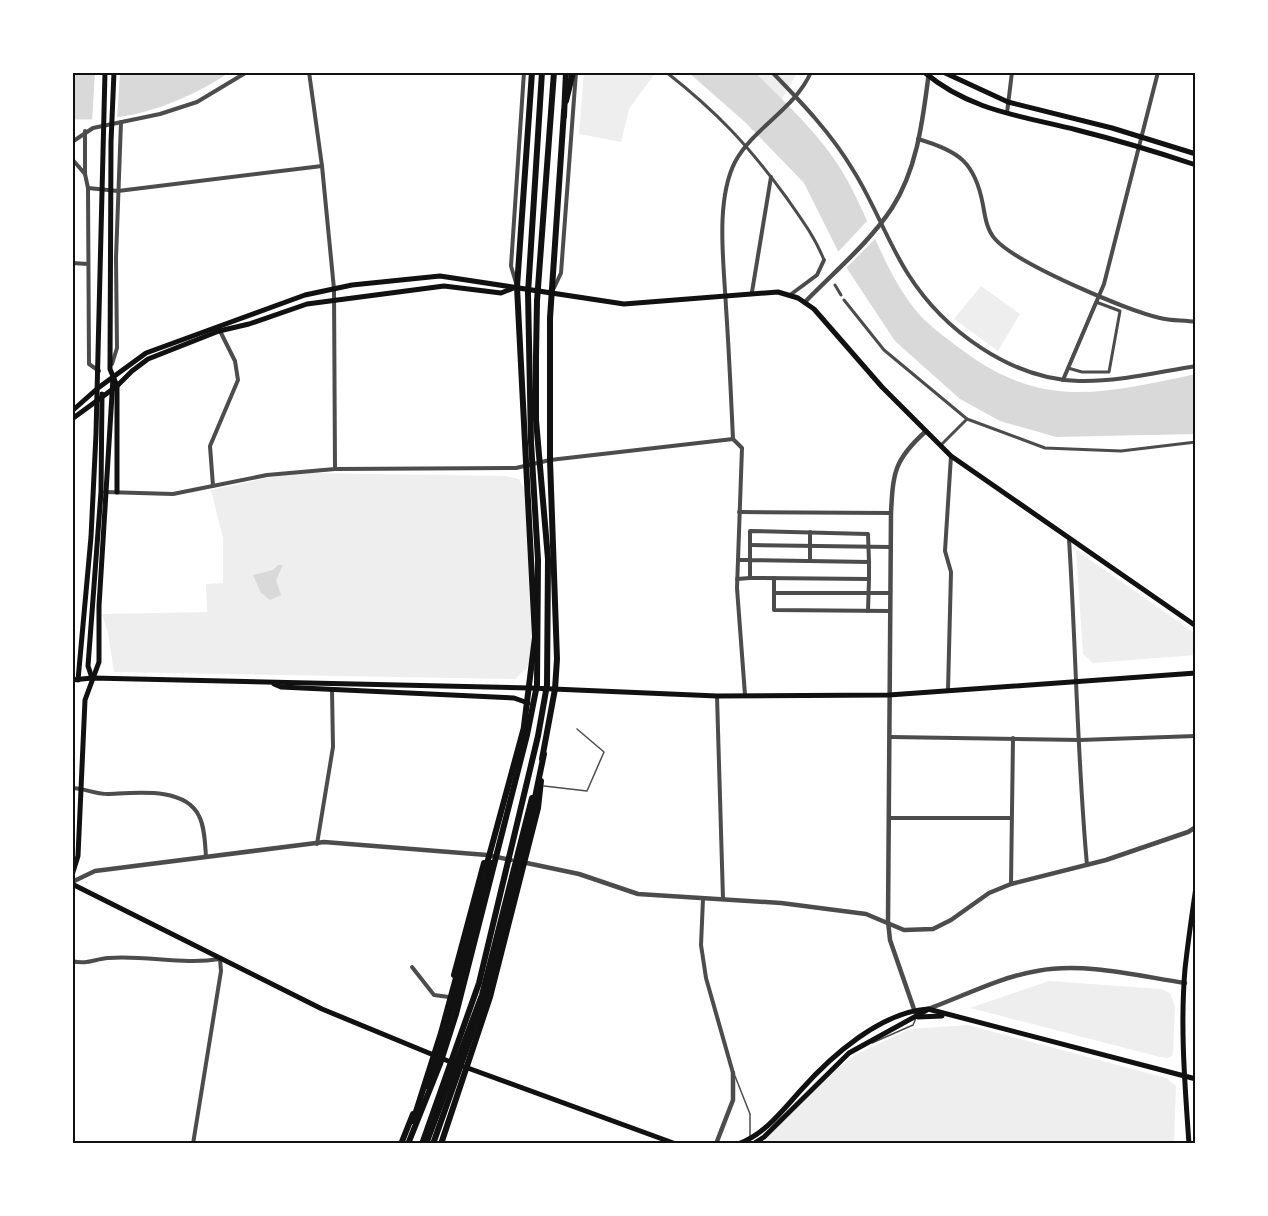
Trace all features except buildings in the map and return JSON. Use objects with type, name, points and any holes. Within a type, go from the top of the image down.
[{"type":"main road","points":[[92,678],[88,666],[101,492],[98,387],[101,138],[105,72]]},
{"type":"main road","points":[[114,72],[111,142],[110,369],[117,386],[117,492]]},
{"type":"main road","points":[[405,1144],[449,1012],[523,731],[530,688],[535,637],[517,286],[532,72]]},
{"type":"main road","points":[[405,1144],[448,1040],[527,735],[538,676],[538,560],[531,442],[528,293],[542,72]]},
{"type":"main road","points":[[424,1144],[456,1054],[486,956],[538,736],[547,685],[548,559],[536,420],[536,356],[537,301],[554,72]]},
{"type":"main road","points":[[433,1144],[488,994],[529,826],[555,689],[557,658],[550,460],[552,291],[566,72]]},
{"type":"main road","points":[[564,116],[575,72]]},
{"type":"main road","points":[[943,72],[1008,102],[1196,154]]},
{"type":"main road","points":[[927,73],[969,100],[1006,116],[1076,129],[1196,165]]},
{"type":"main road","points":[[72,419],[117,386],[148,358],[305,295],[334,289],[440,276],[552,291],[624,304],[770,291],[790,295],[805,302],[925,432],[951,456],[1196,626]]},
{"type":"main road","points":[[72,411],[98,387],[146,353],[218,329],[307,304],[444,285],[501,293],[517,286]]},
{"type":"main road","points":[[72,875],[78,856],[85,700],[99,662],[99,606],[108,492],[113,378]]},
{"type":"main road","points":[[100,397],[87,581],[75,680],[92,678],[270,682],[514,698],[528,703]]},
{"type":"main road","points":[[87,581],[94,581]]},
{"type":"main road","points":[[332,687],[530,688],[717,696],[889,695],[1196,673]]},
{"type":"main road","points":[[405,1144],[449,1012],[518,740],[523,731]]},
{"type":"main road","points":[[441,1144],[467,1070],[516,894],[538,808],[544,754]]},
{"type":"main road","points":[[424,1144],[457,1065],[478,1005],[544,754]]},
{"type":"main road","points":[[405,1144],[428,1087],[461,943],[490,855]]},
{"type":"main road","points":[[72,883],[350,1022],[467,1070],[676,1144]]},
{"type":"main road","points":[[509,885],[516,894]]},
{"type":"main road","points":[[1189,1144],[1184,1076],[1185,982],[1196,887]]},
{"type":"main road","points":[[458,972],[473,944]]},
{"type":"main road","points":[[478,1005],[488,994],[486,956]]},
{"type":"main road","points":[[1196,990],[1196,1105]]},
{"type":"main road","points":[[738,1144],[764,1137],[834,1066],[859,1047],[928,1009]]},
{"type":"main road","points":[[751,1142],[846,1047],[878,1027],[914,1010],[928,1009],[1195,1078]]},
{"type":"main road","points":[[448,1040],[449,1012]]},
{"type":"main road","points":[[442,1022],[449,1012]]},
{"type":"main road","points":[[917,1017],[952,1016]]},
{"type":"main road","points":[[456,1054],[473,1032]]},
{"type":"main road","points":[[450,1083],[467,1070]]},
{"type":"main road","points":[[416,1106],[428,1087]]},
{"type":"street","points":[[72,142],[85,131],[160,114],[197,102],[248,72]]},
{"type":"street","points":[[309,72],[322,166],[334,289],[335,469]]},
{"type":"street","points":[[517,286],[511,266],[524,72]]},
{"type":"street","points":[[552,291],[561,273],[575,72]]},
{"type":"street","points":[[666,72],[708,105],[758,157],[803,221],[824,260],[817,275],[790,295]]},
{"type":"street","points":[[772,72],[796,96],[846,158],[911,279],[946,319],[1013,366],[1033,374],[1063,380],[1110,380],[1196,366]]},
{"type":"street","points":[[745,695],[737,579],[742,448],[733,439],[723,249],[726,192],[733,166],[745,149],[796,96],[811,72]]},
{"type":"street","points":[[1006,116],[1012,72]]},
{"type":"street","points":[[1063,380],[1099,296],[1158,72]]},
{"type":"street","points":[[805,302],[876,229],[903,187],[918,139],[929,89],[927,73]]},
{"type":"street","points":[[110,369],[117,348],[121,122]]},
{"type":"street","points":[[85,131],[85,174],[88,188],[89,364],[99,371]]},
{"type":"street","points":[[918,139],[954,152],[973,171],[979,184],[986,223],[994,238],[1004,247],[1099,296],[1159,318],[1196,322]]},
{"type":"street","points":[[72,159],[85,174]]},
{"type":"street","points":[[88,188],[118,191],[322,166]]},
{"type":"street","points":[[752,292],[771,177]]},
{"type":"street","points":[[72,263],[88,264]]},
{"type":"street","points":[[835,285],[841,295]]},
{"type":"street","points":[[844,300],[884,350],[967,418],[1045,448],[1121,452],[1196,441]]},
{"type":"street","points":[[1068,368],[1082,372],[1109,372],[1120,311],[1096,302]]},
{"type":"street","points":[[213,486],[210,446],[238,380],[235,361],[218,329]]},
{"type":"street","points":[[940,446],[967,418]]},
{"type":"street","points":[[917,1017],[890,940],[888,921],[891,513],[895,469],[904,452],[925,432]]},
{"type":"street","points":[[101,492],[173,494],[267,475],[335,469],[462,470],[526,466],[550,460],[733,439]]},
{"type":"street","points":[[948,690],[951,572],[945,551],[951,456]]},
{"type":"street","points":[[739,512],[891,513]]},
{"type":"street","points":[[750,578],[750,531],[868,534],[868,610]]},
{"type":"street","points":[[810,532],[810,561]]},
{"type":"street","points":[[1069,538],[1087,865]]},
{"type":"street","points":[[750,545],[891,547]]},
{"type":"street","points":[[738,560],[869,562]]},
{"type":"street","points":[[774,578],[774,610],[890,611]]},
{"type":"street","points":[[737,579],[869,579]]},
{"type":"street","points":[[774,593],[890,593]]},
{"type":"street","points":[[317,843],[333,747],[332,687]]},
{"type":"street","points":[[717,696],[723,899]]},
{"type":"street","points":[[891,737],[1080,740],[1196,736]]},
{"type":"street","points":[[1011,884],[1010,818],[1013,738]]},
{"type":"street","points":[[72,788],[80,788],[88,793],[123,792],[182,799],[199,815],[206,857]]},
{"type":"street","points":[[889,818],[1010,818]]},
{"type":"street","points":[[72,883],[95,871],[324,842],[490,855],[579,874],[638,894],[781,903],[866,914],[888,921],[904,930],[933,929],[951,920],[989,893],[1011,884],[1087,865],[1188,832],[1196,827]]},
{"type":"street","points":[[703,899],[701,945],[706,978],[733,1074],[733,1100],[716,1144]]},
{"type":"street","points":[[72,961],[85,964],[107,958],[202,962],[220,959],[221,971],[193,1144]]},
{"type":"street","points":[[412,967],[434,995],[449,997]]},
{"type":"street","points":[[928,1009],[1005,980],[1038,971],[1094,970],[1185,982]]},
{"type":"lane","points":[[540,785],[586,791],[604,752],[577,729]]},
{"type":"lane","points":[[733,1074],[750,1114],[751,1142]]},
{"type":"shaded area","points":[[230,72],[194,93],[155,109],[115,118],[72,119],[72,74]]},
{"type":"shaded area","points":[[584,72],[656,72],[629,109],[621,142],[579,134]]},
{"type":"shaded area","points":[[688,72],[755,72],[778,94],[834,158],[903,293],[930,325],[962,350],[992,369],[1020,382],[1047,389],[1075,392],[1132,387],[1196,374],[1196,434],[1056,437],[1000,421],[960,399],[895,341],[846,267],[804,183],[746,123]]},
{"type":"shaded area","points":[[755,72],[798,72],[782,99]]},
{"type":"shaded area","points":[[981,286],[1020,314],[998,351],[954,319]]},
{"type":"shaded area","points":[[306,473],[506,476],[519,479],[525,490],[532,652],[527,668],[515,679],[114,672],[108,633],[102,614],[207,612],[206,584],[223,583],[223,538],[211,490],[272,477]]},
{"type":"shaded area","points":[[1076,550],[1196,634],[1196,655],[1093,663],[1083,654]]},
{"type":"shaded area","points":[[278,565],[283,565],[276,580],[281,595],[270,600],[261,593],[253,575],[273,570]]},
{"type":"shaded area","points":[[1049,981],[1161,989],[1170,993],[1175,1006],[1173,1055],[1168,1058],[1160,1057],[970,1008]]},
{"type":"shaded area","points":[[968,1025],[1166,1078],[1176,1086],[1174,1144],[761,1143],[829,1075],[855,1055],[910,1029]]},
{"type":"pier","points":[[95,72],[120,72],[117,120],[92,122]]},
{"type":"pier","points":[[869,219],[878,236],[844,270],[836,254]]}]
